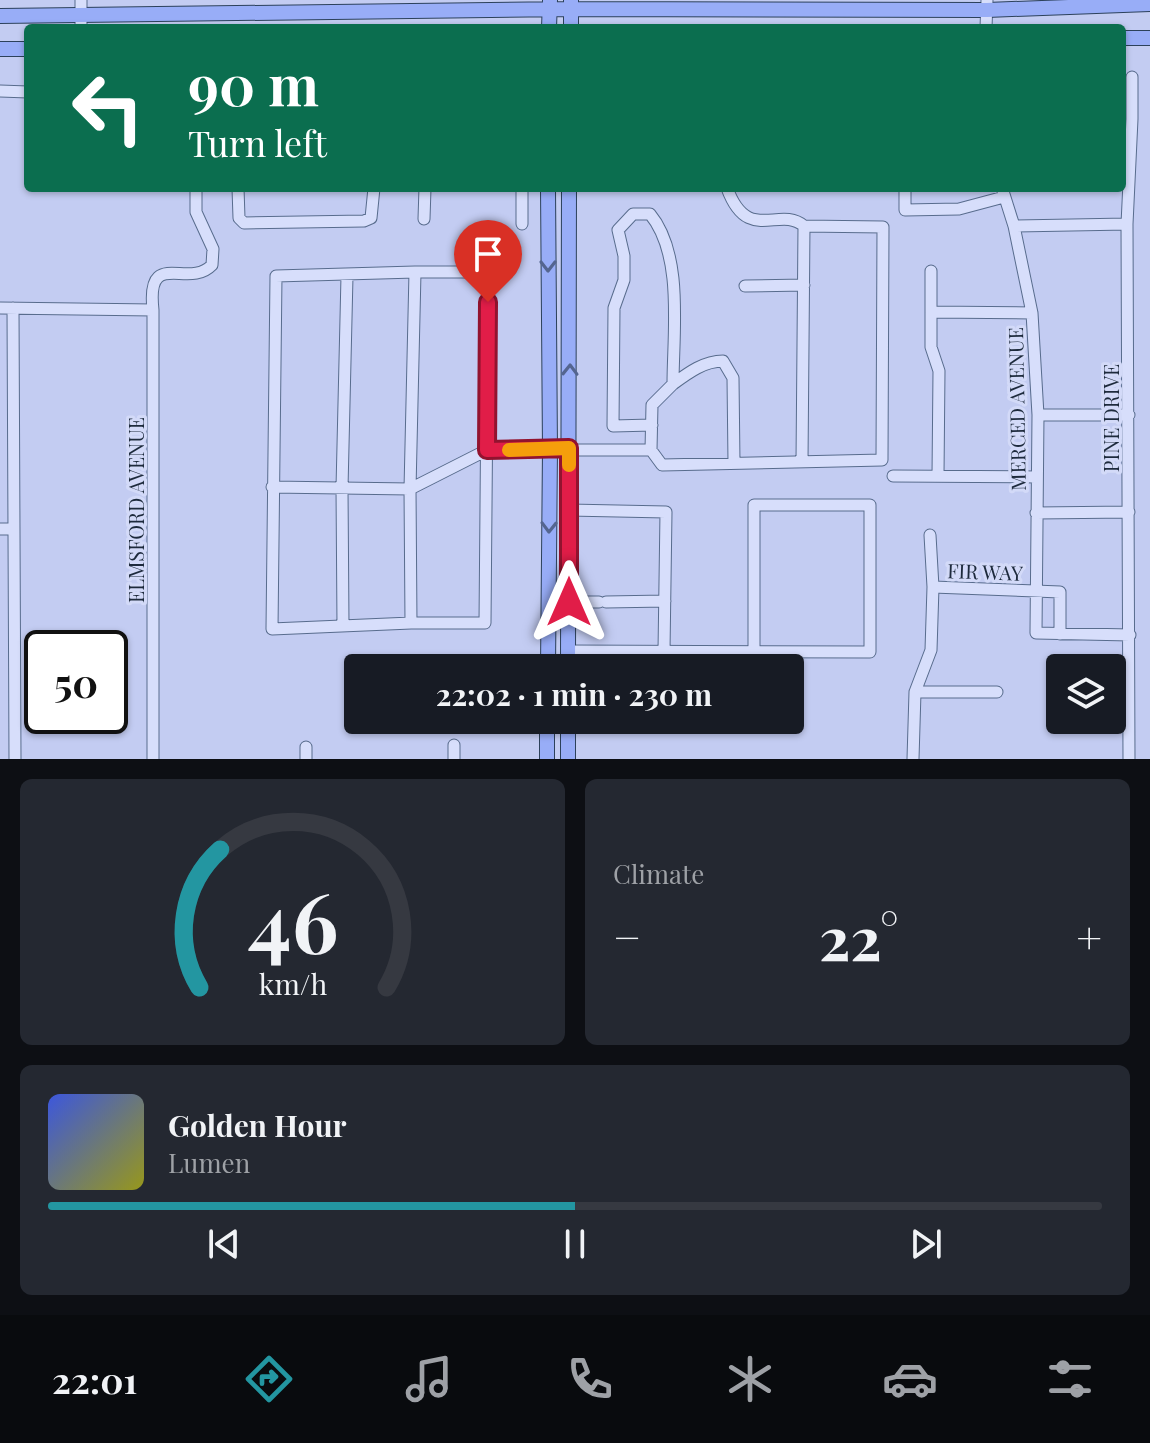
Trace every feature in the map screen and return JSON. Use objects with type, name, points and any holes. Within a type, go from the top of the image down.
[{"type":"main road","points":[[0,16],[452,5],[1150,4]]},
{"type":"main road","points":[[1126,38],[1150,38]]},
{"type":"main road","points":[[0,49],[24,49]]},
{"type":"main road","points":[[548,192],[548,654]]},
{"type":"main road","points":[[569,192],[569,654]]},
{"type":"main road","points":[[547,734],[547,759]]},
{"type":"main road","points":[[568,734],[568,759]]},
{"type":"street","name":"PINE DRIVE","points":[[1129,759],[1127,119],[1132,77]]},
{"type":"street","points":[[0,91],[24,92]]},
{"type":"street","name":"ELMSFORD AVENUE","points":[[153,759],[151,290],[159,276],[205,271],[213,260],[213,249],[196,212],[196,192]]},
{"type":"street","points":[[238,192],[239,218],[244,223],[250,223],[369,220],[374,192]]},
{"type":"street","points":[[424,219],[425,192]]},
{"type":"street","points":[[522,192],[522,224]]},
{"type":"street","points":[[729,192],[741,213],[754,220],[798,221],[804,226],[883,227],[882,460],[662,465],[651,450],[652,405],[673,384],[712,361],[723,361],[733,378],[734,463]]},
{"type":"street","points":[[905,192],[905,210],[959,209],[1003,192]]},
{"type":"street","name":"MERCED AVENUE","points":[[1003,192],[1014,226],[1032,313],[1038,415],[1036,633],[1060,634]]},
{"type":"street","points":[[652,425],[613,426],[614,308],[624,280],[624,256],[618,230],[633,214],[650,214],[661,227],[670,258],[673,384]]},
{"type":"street","points":[[1014,226],[1127,224]]},
{"type":"street","points":[[802,462],[804,226]]},
{"type":"street","points":[[931,271],[931,347],[939,371],[938,475]]},
{"type":"street","points":[[411,623],[410,489],[415,272]]},
{"type":"street","points":[[415,272],[488,272],[485,623],[272,629],[276,276],[415,272]]},
{"type":"street","points":[[343,625],[342,488],[347,276]]},
{"type":"street","points":[[745,286],[804,285]]},
{"type":"street","points":[[0,308],[153,310]]},
{"type":"street","points":[[13,308],[6,529],[15,759]]},
{"type":"street","points":[[931,312],[1032,313]]},
{"type":"street","points":[[1038,415],[1129,415]]},
{"type":"street","points":[[272,487],[410,489],[487,450],[651,450]]},
{"type":"street","points":[[893,476],[1037,477]]},
{"type":"street","points":[[569,651],[754,652],[870,652],[870,505],[754,505],[754,652]]},
{"type":"street","points":[[569,510],[666,512],[664,651]]},
{"type":"street","points":[[1036,513],[1129,512]]},
{"type":"street","points":[[913,759],[915,692],[931,650],[933,587],[930,535]]},
{"type":"street","name":"FIR WAY","points":[[933,587],[1036,590]]},
{"type":"street","points":[[1036,590],[1060,592],[1060,634],[1130,635]]},
{"type":"street","points":[[569,602],[665,601]]},
{"type":"street","points":[[915,692],[997,692]]},
{"type":"street","points":[[454,745],[454,759]]},
{"type":"slow traffic","points":[[509,450],[569,448],[569,465]]},
{"type":"route","points":[[488,302],[487,450],[569,448],[569,602]]}]
